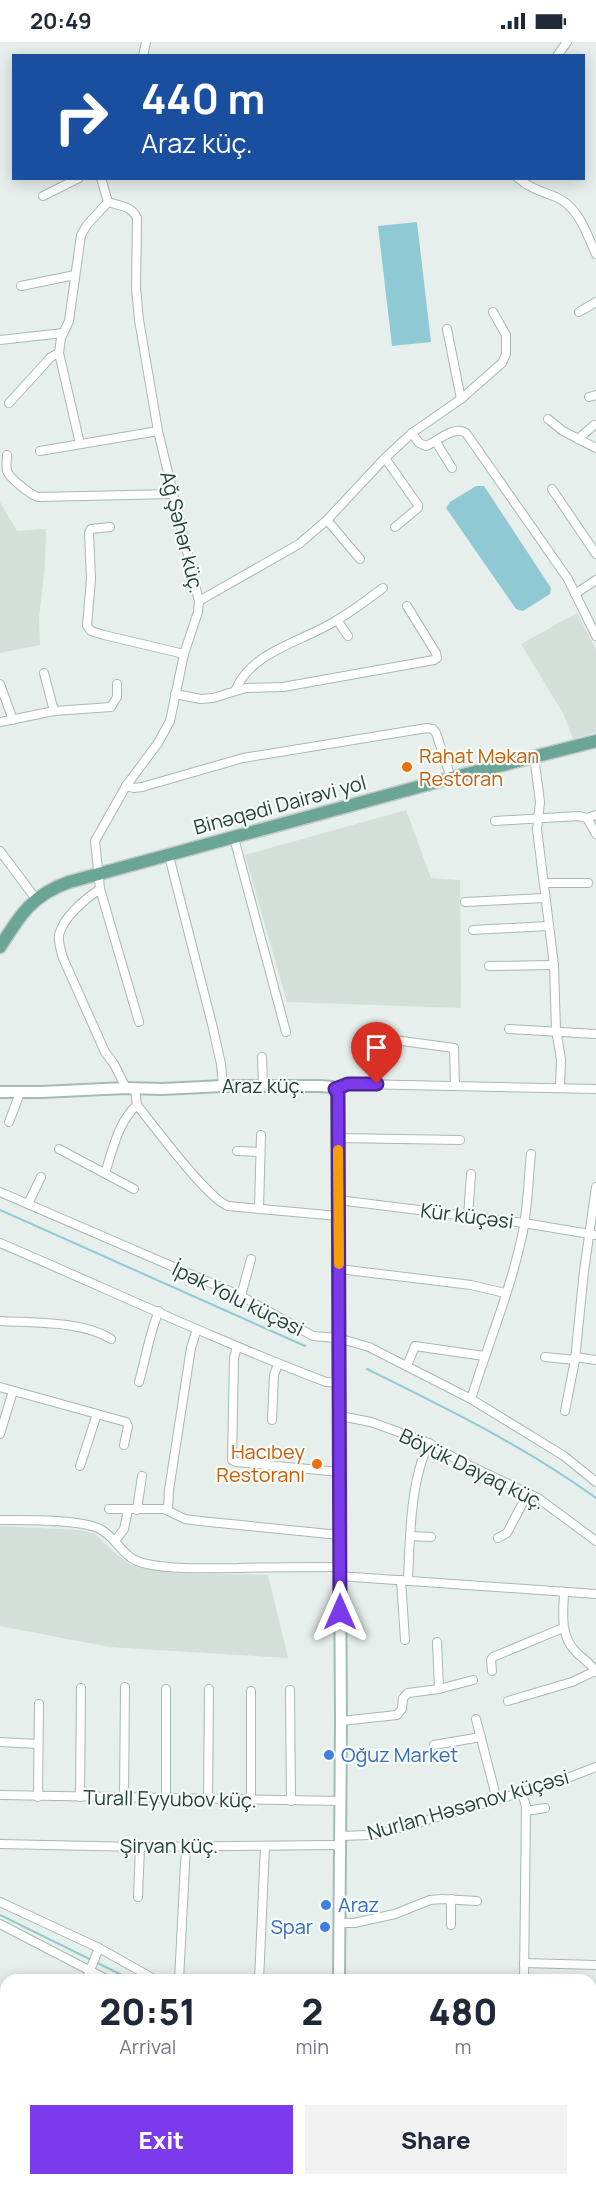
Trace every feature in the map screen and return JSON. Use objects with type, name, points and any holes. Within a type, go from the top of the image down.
[{"type":"main road","name":"Binəqədi Dairəvi yol","points":[[0,947],[18,918],[36,899],[57,886],[451,778],[596,741]]},
{"type":"street","points":[[44,196],[75,180]]},
{"type":"street","points":[[80,444],[59,353],[63,333],[69,321],[81,235],[108,202],[102,180]]},
{"type":"street","points":[[520,180],[529,187],[559,199],[573,209],[596,253]]},
{"type":"street","name":"Ağ Şəhər küç.","points":[[108,202],[130,208],[135,212],[137,218],[136,288],[158,431],[199,601],[198,612],[184,654],[170,721],[126,786],[95,842],[100,889],[139,1022]]},
{"type":"street","points":[[21,286],[75,274]]},
{"type":"street","points":[[579,312],[596,302]]},
{"type":"street","points":[[199,601],[299,544],[412,433],[461,399],[502,363],[505,359],[506,335],[493,312]]},
{"type":"street","points":[[447,329],[461,399]]},
{"type":"street","points":[[0,340],[63,333]]},
{"type":"street","points":[[9,403],[51,357],[59,353]]},
{"type":"street","points":[[548,419],[596,448]]},
{"type":"street","points":[[578,439],[594,425]]},
{"type":"street","points":[[412,433],[422,445],[426,446],[455,430],[461,429],[466,433],[563,570],[596,636]]},
{"type":"street","points":[[40,451],[158,431]]},
{"type":"street","points":[[436,442],[452,468]]},
{"type":"street","points":[[8,455],[9,475],[31,495],[38,497],[172,494]]},
{"type":"street","points":[[385,458],[418,505],[418,508],[395,527]]},
{"type":"street","points":[[552,489],[596,554]]},
{"type":"street","points":[[327,519],[360,559]]},
{"type":"street","points":[[110,527],[91,529],[88,533],[91,579],[87,626],[91,631],[104,635],[184,654]]},
{"type":"street","points":[[575,594],[596,579]]},
{"type":"street","points":[[235,690],[249,669],[262,658],[338,620],[383,588]]},
{"type":"street","points":[[175,694],[201,699],[213,698],[235,690],[283,687],[434,660],[437,658],[436,653],[407,606]]},
{"type":"street","points":[[338,620],[348,636]]},
{"type":"street","points":[[44,673],[54,711]]},
{"type":"street","points":[[0,684],[13,720]]},
{"type":"street","points":[[0,722],[54,711],[111,707],[117,697],[117,684]]},
{"type":"street","points":[[126,786],[142,787],[243,758],[427,728],[433,729],[436,733],[451,778]]},
{"type":"street","points":[[534,756],[540,802],[537,819],[554,965],[561,1088]]},
{"type":"street","points":[[495,821],[573,816],[587,818],[596,815]]},
{"type":"street","points":[[587,818],[596,834]]},
{"type":"street","points":[[234,837],[286,1032]]},
{"type":"street","points":[[0,851],[36,899]]},
{"type":"street","points":[[169,856],[212,1024],[221,1064],[223,1086]]},
{"type":"street","points":[[545,883],[588,883]]},
{"type":"street","points":[[100,889],[78,906],[63,926],[59,934],[59,945],[105,1052],[130,1089],[137,1105],[216,1199],[228,1206],[338,1216]]},
{"type":"street","points":[[465,902],[545,898]]},
{"type":"street","points":[[473,930],[548,926]]},
{"type":"street","points":[[489,966],[554,965]]},
{"type":"street","points":[[508,1029],[596,1034]]},
{"type":"street","points":[[365,1036],[454,1048],[455,1086]]},
{"type":"street","points":[[262,1057],[263,1086]]},
{"type":"street","name":"Araz küç.","points":[[0,1092],[223,1086],[320,1086],[335,1089],[342,1085],[357,1084],[596,1089]]},
{"type":"street","points":[[335,1089],[338,1094],[339,1138],[341,1721],[339,1974]]},
{"type":"street","points":[[9,1122],[20,1093]]},
{"type":"street","points":[[105,1173],[125,1118],[137,1105]]},
{"type":"street","points":[[259,1208],[261,1135]]},
{"type":"street","points":[[339,1138],[460,1140]]},
{"type":"street","points":[[59,1149],[134,1189]]},
{"type":"street","points":[[237,1151],[260,1152]]},
{"type":"street","points":[[471,1399],[484,1356],[496,1327],[524,1223],[531,1154]]},
{"type":"street","points":[[468,1217],[471,1174]]},
{"type":"street","points":[[28,1204],[41,1177]]},
{"type":"street","points":[[565,1411],[593,1234],[596,1187]]},
{"type":"street","name":"İpək Yolu küçəsi","points":[[0,1192],[241,1296],[313,1336],[355,1341],[407,1366],[471,1399],[564,1456],[596,1482]]},
{"type":"street","name":"Kür küçəsi","points":[[338,1200],[593,1234]]},
{"type":"street","points":[[0,1243],[278,1364],[326,1382],[339,1383]]},
{"type":"street","points":[[241,1296],[251,1259]]},
{"type":"street","points":[[339,1269],[471,1285],[506,1293]]},
{"type":"street","points":[[139,1382],[147,1355],[150,1332],[159,1311]]},
{"type":"street","points":[[0,1321],[72,1326],[97,1332],[111,1340]]},
{"type":"street","points":[[168,1510],[169,1490],[188,1370],[197,1329]]},
{"type":"street","points":[[407,1366],[415,1346],[484,1356]]},
{"type":"street","points":[[237,1347],[234,1359],[232,1460],[339,1472]]},
{"type":"street","points":[[545,1357],[596,1360]]},
{"type":"street","points":[[272,1420],[274,1375],[278,1364]]},
{"type":"street","points":[[0,1387],[126,1422],[128,1426],[124,1445]]},
{"type":"street","points":[[0,1434],[13,1391]]},
{"type":"street","points":[[80,1466],[97,1414]]},
{"type":"street","name":"Böyük Dayaq küç.","points":[[340,1416],[371,1422],[429,1443],[458,1460],[528,1493],[550,1506],[596,1541]]},
{"type":"street","points":[[405,1640],[405,1580],[414,1499],[423,1457],[429,1443]]},
{"type":"street","points":[[137,1510],[142,1476]]},
{"type":"street","points":[[498,1538],[507,1533],[528,1493]]},
{"type":"street","points":[[110,1509],[168,1510],[185,1519],[339,1535]]},
{"type":"street","points":[[115,1541],[124,1529],[128,1510]]},
{"type":"street","points":[[0,1520],[61,1522],[92,1526],[115,1541],[125,1555],[134,1561],[172,1567],[339,1571],[405,1580],[596,1594]]},
{"type":"street","points":[[411,1536],[431,1537]]},
{"type":"street","points":[[508,1701],[573,1682],[596,1672],[586,1658],[575,1651],[563,1628],[564,1593]]},
{"type":"street","points":[[492,1671],[493,1657],[563,1628]]},
{"type":"street","points":[[437,1642],[439,1689]]},
{"type":"street","points":[[341,1721],[397,1714],[402,1709],[404,1695],[473,1680]]},
{"type":"street","points":[[124,1798],[125,1687]]},
{"type":"street","points":[[80,1797],[81,1688]]},
{"type":"street","points":[[166,1689],[166,1798]]},
{"type":"street","points":[[208,1800],[209,1689]]},
{"type":"street","points":[[290,1690],[291,1801]]},
{"type":"street","points":[[251,1691],[251,1800]]},
{"type":"street","points":[[38,1797],[39,1704]]},
{"type":"street","points":[[476,1719],[497,1800]]},
{"type":"street","points":[[434,1745],[481,1737]]},
{"type":"street","points":[[0,1743],[38,1744]]},
{"type":"street","name":"Nurlan Həsənov küçəsi","points":[[339,1841],[381,1833],[522,1793],[596,1767]]},
{"type":"street","points":[[522,1793],[526,1811],[524,1974]]},
{"type":"street","name":"Turall Eyyubov küç.","points":[[0,1795],[340,1801]]},
{"type":"street","points":[[526,1811],[545,1808]]},
{"type":"street","name":"Şirvan küç.","points":[[0,1844],[266,1846],[339,1841]]},
{"type":"street","points":[[138,1897],[140,1846]]},
{"type":"street","points":[[179,1974],[186,1846]]},
{"type":"street","points":[[259,1974],[266,1846]]},
{"type":"street","points":[[451,1899],[451,1924]]},
{"type":"street","points":[[340,1923],[373,1920],[430,1900],[477,1901]]},
{"type":"street","points":[[0,1902],[99,1948],[145,1974]]},
{"type":"street","points":[[0,1924],[95,1974]]},
{"type":"street","points":[[88,1974],[99,1948]]},
{"type":"street","points":[[524,1963],[596,1965]]},
{"type":"shaded area","points":[[0,502],[17,531],[46,529],[45,566],[39,618],[40,645],[0,653]]},
{"type":"shaded area","points":[[577,613],[596,649],[596,732],[573,739],[564,715],[521,644]]},
{"type":"shaded area","points":[[406,810],[431,878],[460,880],[461,1008],[287,1002],[245,855]]},
{"type":"shaded area","points":[[0,1526],[80,1530],[95,1534],[131,1565],[174,1573],[268,1575],[288,1658],[109,1647],[0,1626]]},
{"type":"water","points":[[417,222],[431,342],[392,346],[378,226]]},
{"type":"water","points":[[476,486],[484,486],[551,588],[550,594],[523,611],[516,609],[446,508],[450,502]]},
{"type":"waterway","points":[[0,1210],[305,1346]]},
{"type":"waterway","points":[[367,1369],[513,1445],[596,1498]]},
{"type":"waterway","points":[[0,1915],[120,1974]]},
{"type":"slow traffic","points":[[338,1150],[339,1264]]},
{"type":"place","name":"Rahat Məkan Restoran","points":[[407,767]]},
{"type":"place","name":"Hacıbey Restoranı","points":[[317,1464]]},
{"type":"place","name":"Oğuz Market","points":[[329,1755]]},
{"type":"place","name":"Araz","points":[[326,1905]]},
{"type":"place","name":"Spar","points":[[325,1927]]},
{"type":"route","points":[[340,1612],[339,1138],[338,1094],[335,1089],[348,1084],[377,1084]]}]
